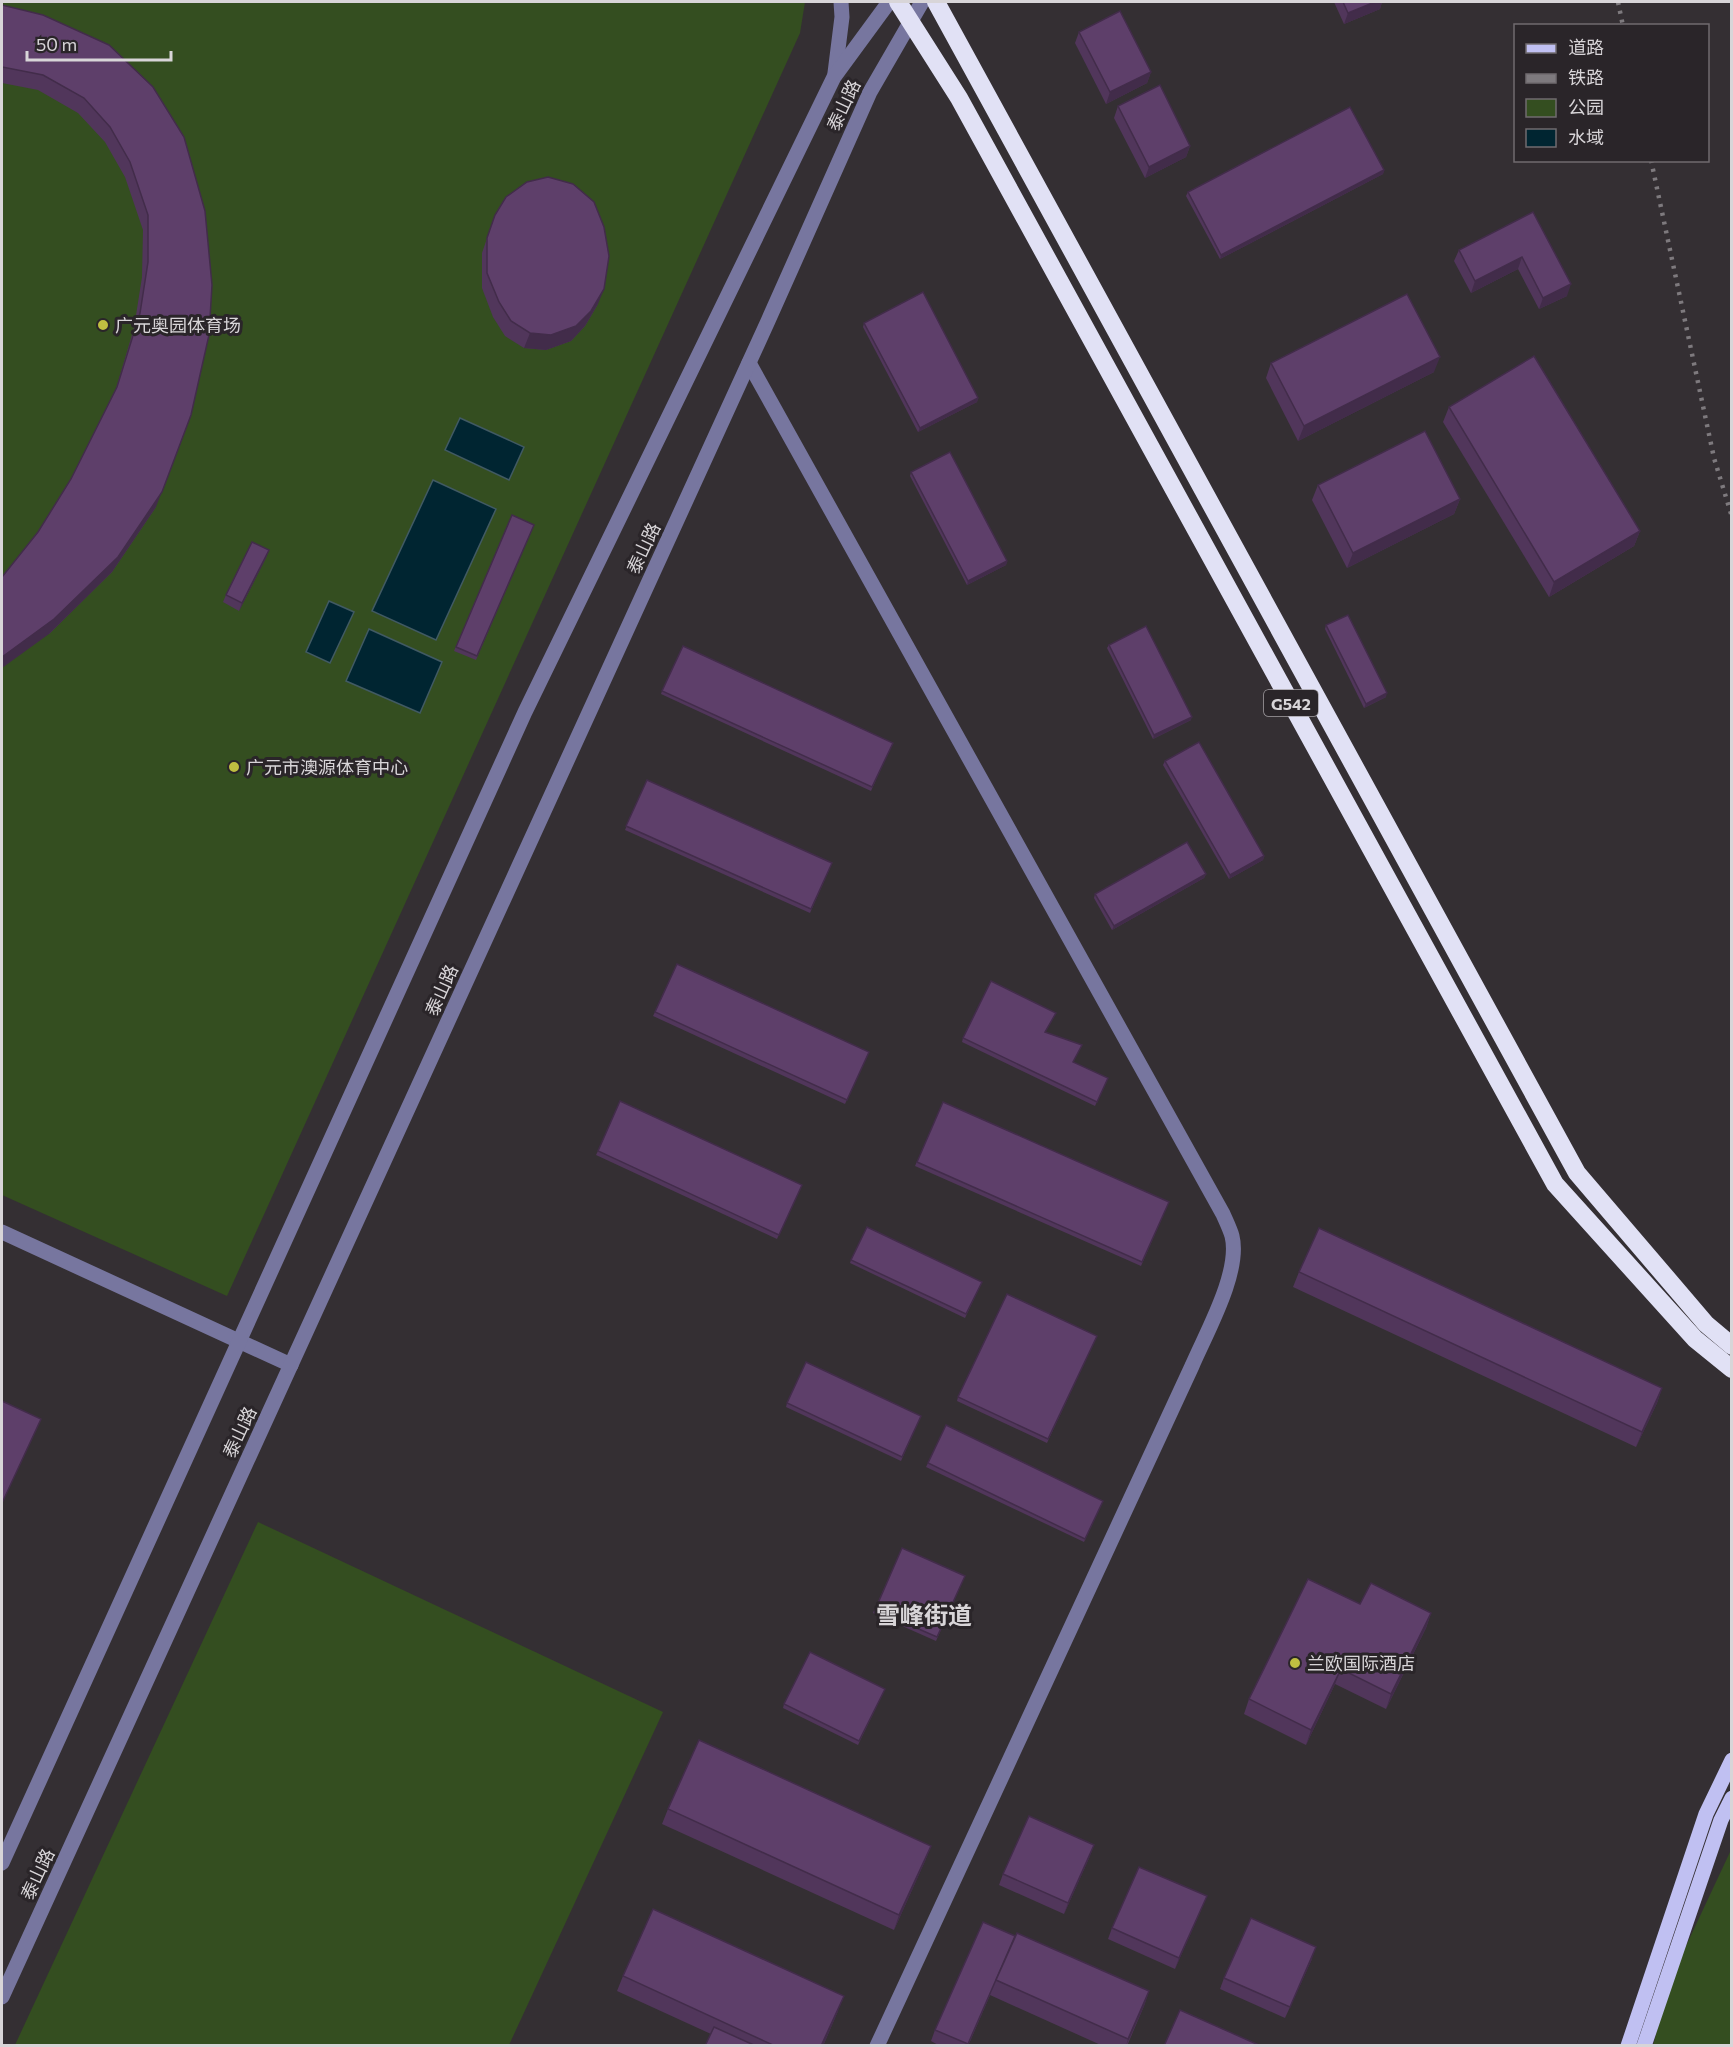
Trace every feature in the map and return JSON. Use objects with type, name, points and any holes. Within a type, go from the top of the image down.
[{"type":"highway","name":"G542","points":[[898,2],[959,98],[1555,1184],[1695,1339],[1731,1369]]},
{"type":"highway","name":"G542","points":[[936,2],[1577,1173],[1706,1324],[1731,1346]]},
{"type":"main road","points":[[1628,2046],[1706,1814],[1731,1760]]},
{"type":"main road","points":[[1644,2046],[1721,1820],[1731,1798]]},
{"type":"street","points":[[834,77],[842,17],[841,2]]},
{"type":"street","name":"泰山路","points":[[2,1863],[525,712],[834,77],[889,2]]},
{"type":"street","name":"泰山路","points":[[2,1997],[749,363],[870,92],[922,2]]},
{"type":"street","points":[[749,363],[1218,1204],[1233,1238],[1231,1264],[1223,1292],[1196,1355],[877,2046]]},
{"type":"street","points":[[2,1232],[291,1365]]},
{"type":"green space","name":"广元市澳源体育中心","points":[[2,2],[805,2],[800,33],[227,1296],[2,1195]]},
{"type":"green space","points":[[258,1522],[663,1712],[509,2045],[15,2045]]},
{"type":"green space","points":[[1731,1850],[1731,2045],[1653,2046],[1670,1980]]},
{"type":"water","points":[[460,418],[524,447],[509,480],[445,450]]},
{"type":"water","points":[[433,480],[496,509],[436,640],[372,611]]},
{"type":"water","points":[[329,601],[354,612],[330,663],[306,652]]},
{"type":"water","points":[[369,629],[442,662],[420,713],[346,681]]},
{"type":"building","points":[[1343,2],[1375,2],[1348,13]]},
{"type":"building","points":[[2,5],[43,15],[109,45],[153,87],[184,137],[205,211],[212,285],[209,335],[191,415],[162,492],[118,557],[54,619],[2,657],[2,577],[38,532],[71,479],[117,387],[140,313],[148,262],[148,215],[130,162],[110,127],[84,98],[43,75],[2,67]]},
{"type":"building","points":[[1120,11],[1151,72],[1110,92],[1079,32]]},
{"type":"building","points":[[1160,85],[1190,146],[1149,167],[1118,106]]},
{"type":"building","points":[[1350,107],[1384,170],[1221,255],[1188,192]]},
{"type":"building","points":[[548,177],[573,184],[594,202],[604,227],[609,256],[604,289],[591,311],[576,326],[551,335],[530,333],[511,321],[499,302],[487,273],[487,238],[495,215],[506,197],[527,182]]},
{"type":"building","points":[[1533,212],[1571,284],[1543,298],[1522,257],[1475,281],[1459,250]]},
{"type":"building","points":[[923,292],[978,398],[920,428],[864,323]]},
{"type":"building","points":[[1407,294],[1440,357],[1304,426],[1271,363]]},
{"type":"building","points":[[1534,356],[1640,531],[1554,582],[1449,407]]},
{"type":"building","points":[[1425,431],[1460,499],[1353,553],[1318,485]]},
{"type":"building","points":[[950,452],[1007,561],[968,581],[911,472]]},
{"type":"building","points":[[512,515],[534,525],[477,656],[456,647]]},
{"type":"building","points":[[252,542],[269,550],[242,603],[226,595]]},
{"type":"building","points":[[1348,615],[1387,693],[1366,704],[1326,625]]},
{"type":"building","points":[[1146,626],[1192,717],[1154,735],[1109,645]]},
{"type":"building","points":[[683,646],[893,743],[872,787],[662,691]]},
{"type":"building","points":[[1199,742],[1264,856],[1230,875],[1165,761]]},
{"type":"building","points":[[647,780],[832,863],[811,909],[626,826]]},
{"type":"building","points":[[1187,842],[1206,874],[1114,926],[1095,894]]},
{"type":"building","points":[[677,964],[869,1052],[847,1100],[655,1012]]},
{"type":"building","points":[[991,981],[1056,1013],[1045,1032],[1082,1045],[1073,1062],[1108,1078],[1097,1102],[963,1038]]},
{"type":"building","points":[[620,1101],[802,1185],[779,1235],[598,1151]]},
{"type":"building","points":[[943,1102],[1169,1202],[1142,1262],[917,1162]]},
{"type":"building","points":[[867,1227],[982,1282],[966,1314],[851,1260]]},
{"type":"building","points":[[1319,1228],[1662,1388],[1642,1432],[1299,1272]]},
{"type":"building","points":[[1007,1294],[1097,1336],[1048,1439],[958,1397]]},
{"type":"building","points":[[806,1362],[921,1416],[902,1457],[787,1403]]},
{"type":"building","points":[[2,1401],[41,1419],[2,1503]]},
{"type":"building","points":[[946,1425],[1103,1501],[1085,1539],[928,1463]]},
{"type":"building","points":[[902,1548],[965,1576],[937,1637],[875,1610]]},
{"type":"building","points":[[1308,1579],[1360,1604],[1371,1583],[1431,1613],[1391,1694],[1341,1669],[1311,1730],[1249,1699]]},
{"type":"building","points":[[810,1652],[885,1689],[859,1741],[784,1704]]},
{"type":"building","points":[[699,1740],[931,1846],[899,1915],[668,1809]]},
{"type":"building","points":[[1029,1816],[1094,1845],[1068,1903],[1003,1874]]},
{"type":"building","points":[[1139,1867],[1207,1896],[1179,1958],[1112,1928]]},
{"type":"building","points":[[653,1909],[844,1996],[821,2046],[775,2046],[623,1976]]},
{"type":"building","points":[[1251,1918],[1316,1947],[1290,2007],[1224,1978]]},
{"type":"building","points":[[983,1922],[1015,1936],[968,2044],[935,2030]]},
{"type":"building","points":[[1017,1933],[1149,1991],[1128,2039],[996,1980]]},
{"type":"building","points":[[1180,2010],[1261,2046],[1164,2046]]},
{"type":"building","points":[[714,2027],[756,2046],[705,2046]]},
{"type":"railway","points":[[1618,2],[1623,24]]},
{"type":"railway","points":[[1651,162],[1714,458],[1732,517]]},
{"type":"place","name":"广元奥园体育场","points":[[103,325]]},
{"type":"place","name":"广元市澳源体育中心","points":[[234,767]]},
{"type":"place","name":"兰欧国际酒店","points":[[1295,1663]]},
{"type":"district","name":"雪峰街道","points":[[924,1614]]}]
